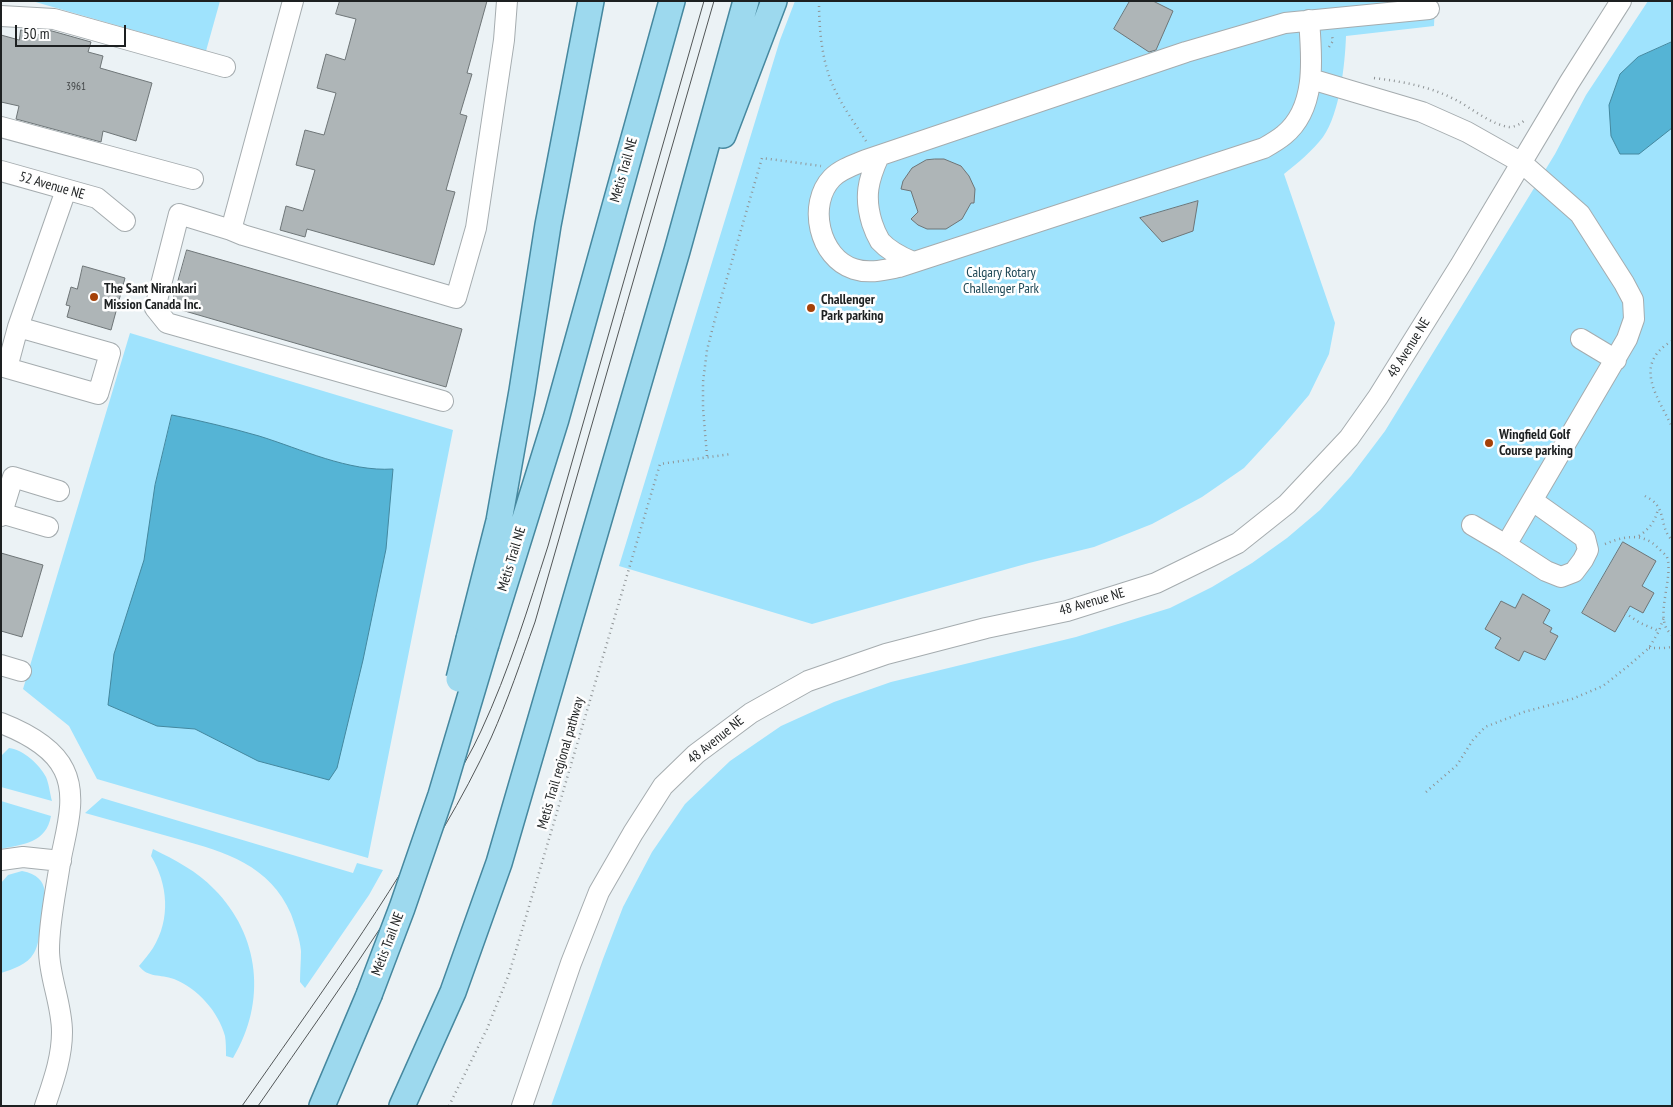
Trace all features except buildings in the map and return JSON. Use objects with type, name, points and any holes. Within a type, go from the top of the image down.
[{"type":"main road","points":[[478,641],[522,391],[548,224],[591,1]]},
{"type":"main road","name":"Métis Trail NE","points":[[322,1106],[369,995],[402,908],[441,795],[478,641],[556,419],[672,1]]},
{"type":"main road","points":[[402,1106],[453,992],[499,863],[677,251],[746,1]]},
{"type":"main road","points":[[677,251],[747,76],[774,1]]},
{"type":"street","points":[[231,230],[293,1]]},
{"type":"street","points":[[443,400],[168,323],[155,308],[179,214],[243,235],[456,298],[476,228],[504,40],[507,1]]},
{"type":"street","name":"48 Avenue NE","points":[[522,1106],[570,963],[599,892],[633,833],[664,786],[696,754],[751,712],[808,681],[886,654],[986,628],[1067,611],[1156,584],[1238,543],[1287,504],[1349,438],[1378,397],[1621,1]]},
{"type":"street","points":[[1309,20],[1311,79],[1306,99],[1298,120],[1285,135],[1264,148],[880,271],[865,272],[842,264],[830,252],[823,239],[819,226],[822,195],[832,179],[874,151],[1186,52],[1285,23],[1309,20],[1429,9]]},
{"type":"street","points":[[1,16],[54,19],[225,67]]},
{"type":"street","points":[[1311,79],[1422,112],[1467,132],[1522,163],[1580,214],[1633,300],[1634,319],[1628,339],[1506,545]]},
{"type":"street","points":[[1,127],[194,179]]},
{"type":"street","points":[[874,151],[866,198],[869,213],[880,240],[898,255],[913,262]]},
{"type":"street","name":"52 Avenue NE","points":[[1,171],[97,198],[125,222]]},
{"type":"street","points":[[18,327],[110,353],[98,394],[7,368],[18,327],[66,190]]},
{"type":"street","points":[[1581,339],[1616,360]]},
{"type":"street","points":[[48,527],[2,514],[7,475],[59,491]]},
{"type":"street","points":[[1472,524],[1546,571],[1561,577],[1574,572],[1588,550],[1585,538],[1533,501]]},
{"type":"street","points":[[1,665],[21,671]]},
{"type":"street","points":[[1,723],[46,748],[64,770],[70,788],[49,950],[60,1014],[61,1046],[59,1061],[45,1106]]},
{"type":"street","points":[[1,860],[23,857],[61,861]]},
{"type":"path","points":[[819,1],[819,22],[825,62],[835,91],[874,151]]},
{"type":"path","points":[[1328,54],[1332,41],[1332,18]]},
{"type":"path","points":[[1368,78],[1412,83],[1456,100],[1507,126],[1514,127],[1529,117]]},
{"type":"path","points":[[731,454],[707,456],[703,382],[715,319],[762,158],[822,166]]},
{"type":"path","points":[[1672,342],[1666,345],[1652,363],[1650,374],[1651,384],[1672,427]]},
{"type":"path","name":"Metis Trail regional pathway","points":[[450,1106],[487,1029],[509,974],[660,464],[707,456]]},
{"type":"path","points":[[1645,496],[1655,502],[1664,527],[1672,540]]},
{"type":"path","points":[[1638,537],[1648,530],[1656,517],[1658,508]]},
{"type":"path","points":[[1426,792],[1457,765],[1472,740],[1485,727],[1603,686],[1649,648],[1659,631],[1668,599],[1672,569],[1668,558],[1649,540],[1638,537],[1618,538],[1604,544]]},
{"type":"path","points":[[1626,614],[1640,623],[1659,631]]},
{"type":"path","points":[[1664,617],[1665,627],[1672,635]]},
{"type":"path","points":[[1649,648],[1672,647]]},
{"type":"green space","points":[[32,1],[220,1],[206,51]]},
{"type":"green space","name":"Calgary Rotary Challenger Park","points":[[795,1],[1435,1],[1434,26],[1346,36],[1340,88],[1334,115],[1329,127],[1314,147],[1284,174],[1335,323],[1329,354],[1309,395],[1244,468],[1202,497],[1152,524],[1094,547],[1029,563],[812,624],[619,566],[780,40]]},
{"type":"green space","points":[[1648,1],[1672,1],[1672,1106],[551,1106],[623,907],[652,852],[685,804],[730,761],[781,726],[834,702],[891,682],[1076,637],[1170,608],[1212,587],[1252,563],[1287,538],[1320,510],[1351,476],[1385,431],[1555,154],[1586,95]]},
{"type":"green space","points":[[130,333],[453,430],[368,858],[97,779],[69,726],[23,689]]},
{"type":"green space","points":[[9,748],[15,749],[30,758],[39,767],[47,780],[52,801],[1,787],[1,756]]},
{"type":"green space","points":[[102,798],[353,873],[357,863],[383,870],[369,895],[305,988],[300,982],[301,951],[296,927],[282,897],[271,883],[244,863],[213,849],[85,813]]},
{"type":"green space","points":[[1,801],[51,816],[44,832],[33,841],[1,849]]},
{"type":"green space","points":[[153,849],[193,871],[214,889],[229,907],[241,927],[249,948],[254,970],[254,992],[251,1014],[244,1037],[233,1058],[226,1056],[226,1043],[222,1027],[212,1010],[199,995],[183,983],[169,977],[150,974],[139,966],[159,937],[165,914],[164,890],[157,867],[151,856]]},
{"type":"green space","points":[[22,871],[39,878],[45,891],[38,943],[36,950],[28,961],[1,973],[1,883],[8,875]]},
{"type":"shaded area","points":[[1672,42],[1672,128],[1639,154],[1620,154],[1611,136],[1609,105],[1620,74],[1638,57]]},
{"type":"shaded area","points":[[172,415],[259,436],[342,463],[376,469],[393,469],[386,549],[363,660],[337,768],[329,780],[258,761],[195,729],[157,726],[108,705],[114,654],[144,560],[155,485]]},
{"type":"tram line","points":[[242,1106],[376,912],[466,761],[491,708],[517,639],[548,546],[704,1]]},
{"type":"tram line","points":[[258,1106],[418,870],[469,783],[497,724],[535,622],[714,1]]},
{"type":"place","name":"The Sant Nirankari Mission Canada Inc.","points":[[94,297]]},
{"type":"place","name":"Challenger Park parking","points":[[811,308]]},
{"type":"place","name":"Wingfield Golf Course parking","points":[[1489,443]]}]
